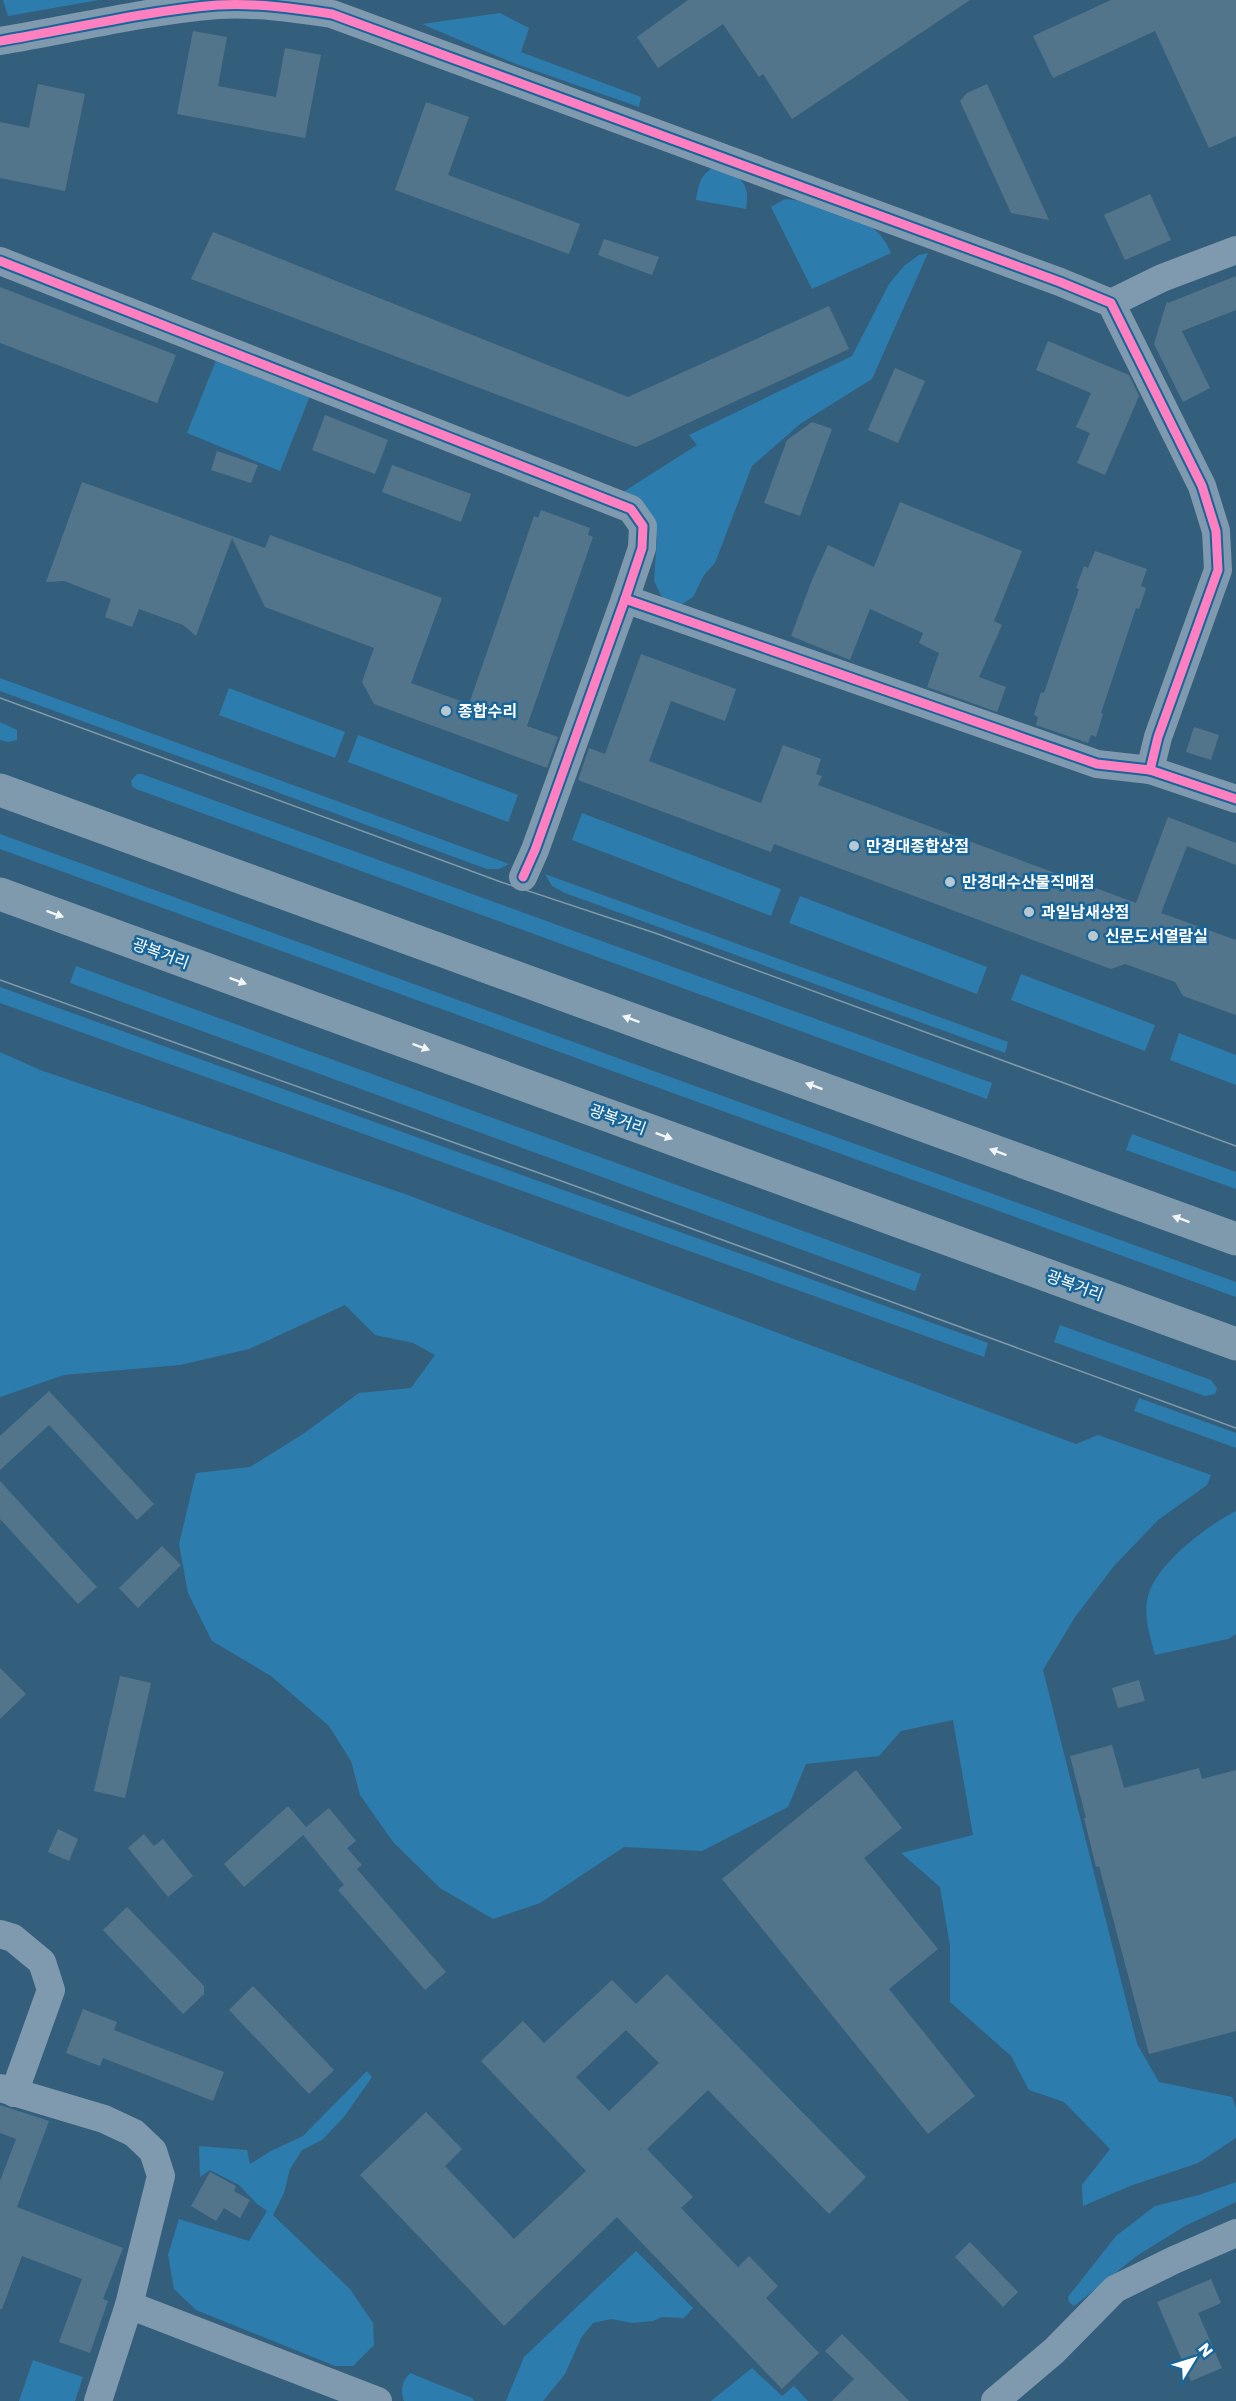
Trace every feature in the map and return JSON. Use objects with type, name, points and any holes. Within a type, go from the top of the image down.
[{"type":"highway","points":[[0,790],[1236,1239]]},
{"type":"highway","name":"광복거리","points":[[0,894],[1236,1344]]},
{"type":"street","points":[[0,41],[171,11],[220,5],[340,7],[1111,303],[1202,486],[1216,531],[1218,570],[1158,737],[1150,770]]},
{"type":"street","points":[[1111,303],[1162,278],[1236,250]]},
{"type":"street","points":[[0,261],[631,509],[643,526],[642,548],[535,850],[523,877]]},
{"type":"street","points":[[626,598],[1097,764],[1150,770],[1236,799]]},
{"type":"street","points":[[0,1934],[13,1938],[42,1962],[51,1990],[7,2091],[104,2119],[134,2133],[153,2151],[161,2176],[129,2305],[98,2401]]},
{"type":"street","points":[[994,2401],[1054,2351],[1115,2289],[1236,2233]]},
{"type":"street","points":[[129,2305],[378,2401]]},
{"type":"shaded area","points":[[3,0],[99,0],[8,16]]},
{"type":"shaded area","points":[[500,13],[529,28],[521,52],[641,97],[639,107],[516,64],[422,24]]},
{"type":"shaded area","points":[[716,166],[742,181],[747,192],[746,209],[696,200],[703,176]]},
{"type":"shaded area","points":[[785,199],[842,214],[871,227],[886,242],[891,253],[812,289],[771,207]]},
{"type":"shaded area","points":[[928,253],[872,379],[800,424],[752,466],[715,563],[704,575],[693,597],[679,606],[664,601],[654,581],[657,538],[649,520],[623,492],[697,445],[689,435],[852,356],[889,284],[904,266],[919,255]]},
{"type":"shaded area","points":[[219,353],[312,391],[280,471],[187,433]]},
{"type":"shaded area","points":[[0,678],[509,864],[499,869],[487,869],[0,691]]},
{"type":"shaded area","points":[[229,688],[345,732],[335,758],[219,715]]},
{"type":"shaded area","points":[[0,722],[17,730],[17,740],[8,742],[0,740]]},
{"type":"shaded area","points":[[358,735],[518,795],[508,822],[348,762]]},
{"type":"shaded area","points":[[137,774],[992,1083],[987,1099],[136,789],[132,786],[131,781]]},
{"type":"shaded area","points":[[582,813],[781,889],[771,916],[572,840]]},
{"type":"shaded area","points":[[0,834],[1236,1282],[1236,1297],[0,849]]},
{"type":"shaded area","points":[[545,874],[1008,1042],[1005,1053],[565,893],[552,886]]},
{"type":"shaded area","points":[[800,896],[987,967],[977,994],[789,923]]},
{"type":"shaded area","points":[[76,966],[921,1274],[915,1291],[70,983]]},
{"type":"shaded area","points":[[1021,974],[1155,1025],[1145,1051],[1011,1000]]},
{"type":"shaded area","points":[[0,987],[988,1343],[984,1357],[0,1003]]},
{"type":"shaded area","points":[[1179,1033],[1236,1055],[1236,1085],[1170,1060]]},
{"type":"shaded area","points":[[0,1052],[40,1070],[402,1193],[1076,1444],[1098,1435],[1211,1475],[1207,1485],[1158,1520],[1114,1566],[1075,1617],[1043,1670],[1137,2044],[1159,2082],[1232,2097],[1236,2108],[1236,2138],[1198,2163],[1130,2186],[1083,2206],[1082,2185],[1110,2149],[1064,2102],[1029,2090],[1011,2056],[950,2002],[950,1946],[940,1887],[901,1853],[973,1835],[953,1720],[901,1731],[879,1756],[806,1764],[788,1807],[702,1851],[624,1847],[540,1903],[493,1919],[440,1888],[393,1842],[360,1795],[351,1761],[329,1726],[271,1676],[212,1641],[188,1593],[179,1544],[196,1473],[250,1467],[303,1434],[359,1393],[411,1388],[435,1355],[413,1343],[375,1335],[345,1305],[249,1349],[180,1365],[64,1375],[0,1397]]},
{"type":"shaded area","points":[[1132,1134],[1236,1172],[1236,1189],[1126,1150]]},
{"type":"shaded area","points":[[1060,1325],[1211,1380],[1217,1388],[1215,1394],[1205,1396],[1054,1342]]},
{"type":"shaded area","points":[[1139,1398],[1236,1433],[1236,1448],[1134,1411]]},
{"type":"shaded area","points":[[1236,1511],[1236,1634],[1228,1639],[1155,1655],[1146,1611],[1153,1583],[1184,1547],[1211,1526]]},
{"type":"shaded area","points":[[367,2071],[372,2077],[344,2117],[322,2140],[302,2150],[290,2169],[284,2193],[273,2215],[350,2289],[373,2323],[374,2345],[353,2366],[335,2366],[196,2310],[174,2289],[168,2255],[179,2219],[249,2241],[267,2211],[239,2185],[210,2170],[200,2177],[199,2146],[247,2150],[250,2164],[303,2136]]},
{"type":"shaded area","points":[[1236,2182],[1236,2202],[1185,2226],[1138,2255],[1074,2306],[1069,2302],[1068,2297],[1116,2236],[1155,2206],[1199,2195]]},
{"type":"shaded area","points":[[636,2251],[693,2308],[684,2318],[662,2317],[653,2321],[632,2323],[611,2319],[593,2323],[581,2338],[565,2374],[543,2401],[506,2401],[524,2357]]},
{"type":"shaded area","points":[[33,2360],[83,2377],[75,2401],[19,2401]]},
{"type":"shaded area","points":[[752,2368],[782,2396],[794,2386],[808,2401],[711,2401]]},
{"type":"shaded area","points":[[410,2373],[472,2398],[474,2401],[404,2401],[402,2386]]},
{"type":"building","points":[[688,0],[970,0],[792,119],[763,74],[759,77],[723,24],[658,68],[637,37]]},
{"type":"building","points":[[1111,0],[1236,0],[1236,136],[1209,148],[1155,31],[1053,78],[1033,36]]},
{"type":"building","points":[[193,31],[227,37],[218,86],[276,97],[285,48],[321,55],[305,138],[177,114]]},
{"type":"building","points":[[38,84],[85,94],[65,191],[0,178],[0,122],[29,128]]},
{"type":"building","points":[[987,84],[1049,220],[1011,213],[960,101],[967,93]]},
{"type":"building","points":[[426,102],[469,117],[448,175],[580,224],[569,254],[395,190]]},
{"type":"building","points":[[1150,194],[1171,240],[1125,260],[1104,215]]},
{"type":"building","points":[[213,232],[628,397],[829,306],[849,349],[636,447],[191,279]]},
{"type":"building","points":[[604,239],[659,257],[652,275],[598,255]]},
{"type":"building","points":[[1236,276],[1236,310],[1182,331],[1210,388],[1183,402],[1154,344],[1167,301],[1168,303]]},
{"type":"building","points":[[0,287],[176,355],[157,403],[0,343]]},
{"type":"building","points":[[1048,341],[1129,375],[1139,396],[1105,475],[1077,463],[1090,433],[1076,427],[1091,393],[1036,370]]},
{"type":"building","points":[[895,368],[925,381],[898,443],[868,430]]},
{"type":"building","points":[[325,415],[388,440],[375,474],[312,450]]},
{"type":"building","points":[[812,422],[832,429],[800,516],[764,503],[787,440]]},
{"type":"building","points":[[217,451],[258,465],[251,483],[211,470]]},
{"type":"building","points":[[392,465],[471,494],[461,522],[382,492]]},
{"type":"building","points":[[82,482],[265,548],[270,535],[442,598],[411,683],[469,704],[534,516],[538,518],[541,510],[590,528],[588,535],[593,537],[527,726],[558,737],[547,768],[374,704],[362,682],[374,648],[265,607],[232,538],[196,636],[183,625],[139,609],[132,627],[105,617],[111,599],[64,581],[46,582]]},
{"type":"building","points":[[900,502],[1022,551],[994,621],[1002,625],[979,677],[1006,687],[997,712],[927,687],[939,653],[919,643],[923,633],[870,609],[850,660],[791,636],[828,545],[874,567]]},
{"type":"building","points":[[1095,551],[1147,569],[1141,586],[1146,588],[1139,609],[1136,608],[1101,713],[1103,714],[1096,737],[1091,735],[1088,743],[1036,725],[1038,717],[1034,715],[1041,692],[1044,693],[1079,589],[1076,588],[1084,566],[1088,568]]},
{"type":"building","points":[[641,654],[736,689],[725,721],[671,701],[649,761],[761,803],[783,745],[821,759],[816,774],[822,776],[818,785],[1136,903],[1168,817],[1236,843],[1236,865],[1187,846],[1161,913],[1236,940],[1236,1015],[1183,996],[1175,982],[1125,964],[1111,969],[774,844],[771,852],[578,780],[589,748],[605,754]]},
{"type":"building","points":[[1194,727],[1219,735],[1211,760],[1186,752]]},
{"type":"building","points":[[49,1391],[154,1504],[137,1520],[49,1425],[0,1470],[0,1436]]},
{"type":"building","points":[[0,1481],[97,1587],[78,1604],[0,1519]]},
{"type":"building","points":[[162,1546],[181,1565],[138,1608],[119,1588]]},
{"type":"building","points":[[0,1668],[26,1694],[0,1719]]},
{"type":"building","points":[[120,1676],[151,1683],[125,1798],[94,1791]]},
{"type":"building","points":[[1139,1680],[1145,1701],[1118,1708],[1112,1688]]},
{"type":"building","points":[[1112,1745],[1124,1788],[1199,1768],[1202,1779],[1236,1770],[1236,2031],[1149,2054],[1099,1866],[1096,1867],[1070,1756]]},
{"type":"building","points":[[856,1770],[902,1828],[864,1858],[938,1949],[889,1989],[975,2096],[928,2134],[722,1879]]},
{"type":"building","points":[[288,1806],[306,1827],[329,1808],[356,1841],[347,1848],[362,1865],[357,1869],[446,1972],[425,1990],[338,1890],[344,1885],[303,1835],[244,1887],[224,1864]]},
{"type":"building","points":[[58,1829],[78,1839],[69,1861],[48,1852]]},
{"type":"building","points":[[144,1834],[154,1846],[163,1839],[193,1876],[168,1897],[128,1848]]},
{"type":"building","points":[[127,1907],[204,1986],[204,1994],[183,2014],[103,1930]]},
{"type":"building","points":[[667,1974],[866,2177],[829,2214],[708,2090],[647,2149],[693,2197],[681,2208],[738,2267],[749,2256],[778,2286],[766,2298],[819,2353],[782,2389],[617,2217],[504,2326],[360,2175],[426,2112],[462,2149],[445,2166],[514,2239],[586,2171],[481,2061],[523,2021],[544,2043],[612,1980],[636,2004]],"holes":[[[626,2030],[659,2063],[609,2111],[576,2077]]]},
{"type":"building","points":[[253,1986],[334,2070],[309,2094],[229,2010]]},
{"type":"building","points":[[83,2009],[117,2022],[114,2030],[224,2072],[213,2101],[103,2058],[100,2066],[66,2053]]},
{"type":"building","points":[[0,2105],[49,2121],[17,2207],[123,2248],[103,2299],[108,2301],[90,2353],[59,2342],[82,2279],[22,2256],[2,2309],[0,2309],[0,2181],[16,2139],[0,2133]]},
{"type":"building","points":[[210,2172],[236,2186],[234,2191],[250,2200],[240,2218],[224,2208],[216,2221],[191,2206]]},
{"type":"building","points":[[970,2242],[1018,2292],[1003,2307],[955,2257]]},
{"type":"building","points":[[1211,2279],[1221,2303],[1198,2313],[1222,2368],[1191,2381],[1157,2302]]},
{"type":"building","points":[[842,2334],[909,2401],[832,2401],[854,2379],[825,2351]]},
{"type":"tram line","points":[[0,698],[501,882],[655,933],[1236,1146]]},
{"type":"tram line","points":[[0,980],[567,1183],[1236,1428]]},
{"type":"cycle path","points":[[0,41],[136,16],[218,5],[275,7],[332,14],[1060,282],[1111,303],[1202,486],[1216,531],[1218,570],[1158,737],[1150,770],[1236,799]]},
{"type":"cycle path","points":[[0,261],[631,509],[643,526],[642,548],[625,599]]},
{"type":"cycle path","points":[[523,877],[535,850],[625,599],[1097,764],[1150,770]]},
{"type":"place","name":"종합수리","points":[[446,711]]},
{"type":"place","name":"만경대종합상점","points":[[854,846]]},
{"type":"place","name":"만경대수산물직매점","points":[[950,882]]},
{"type":"place","name":"과일남새상점","points":[[1029,912]]},
{"type":"place","name":"신문도서열람실","points":[[1093,936]]}]
